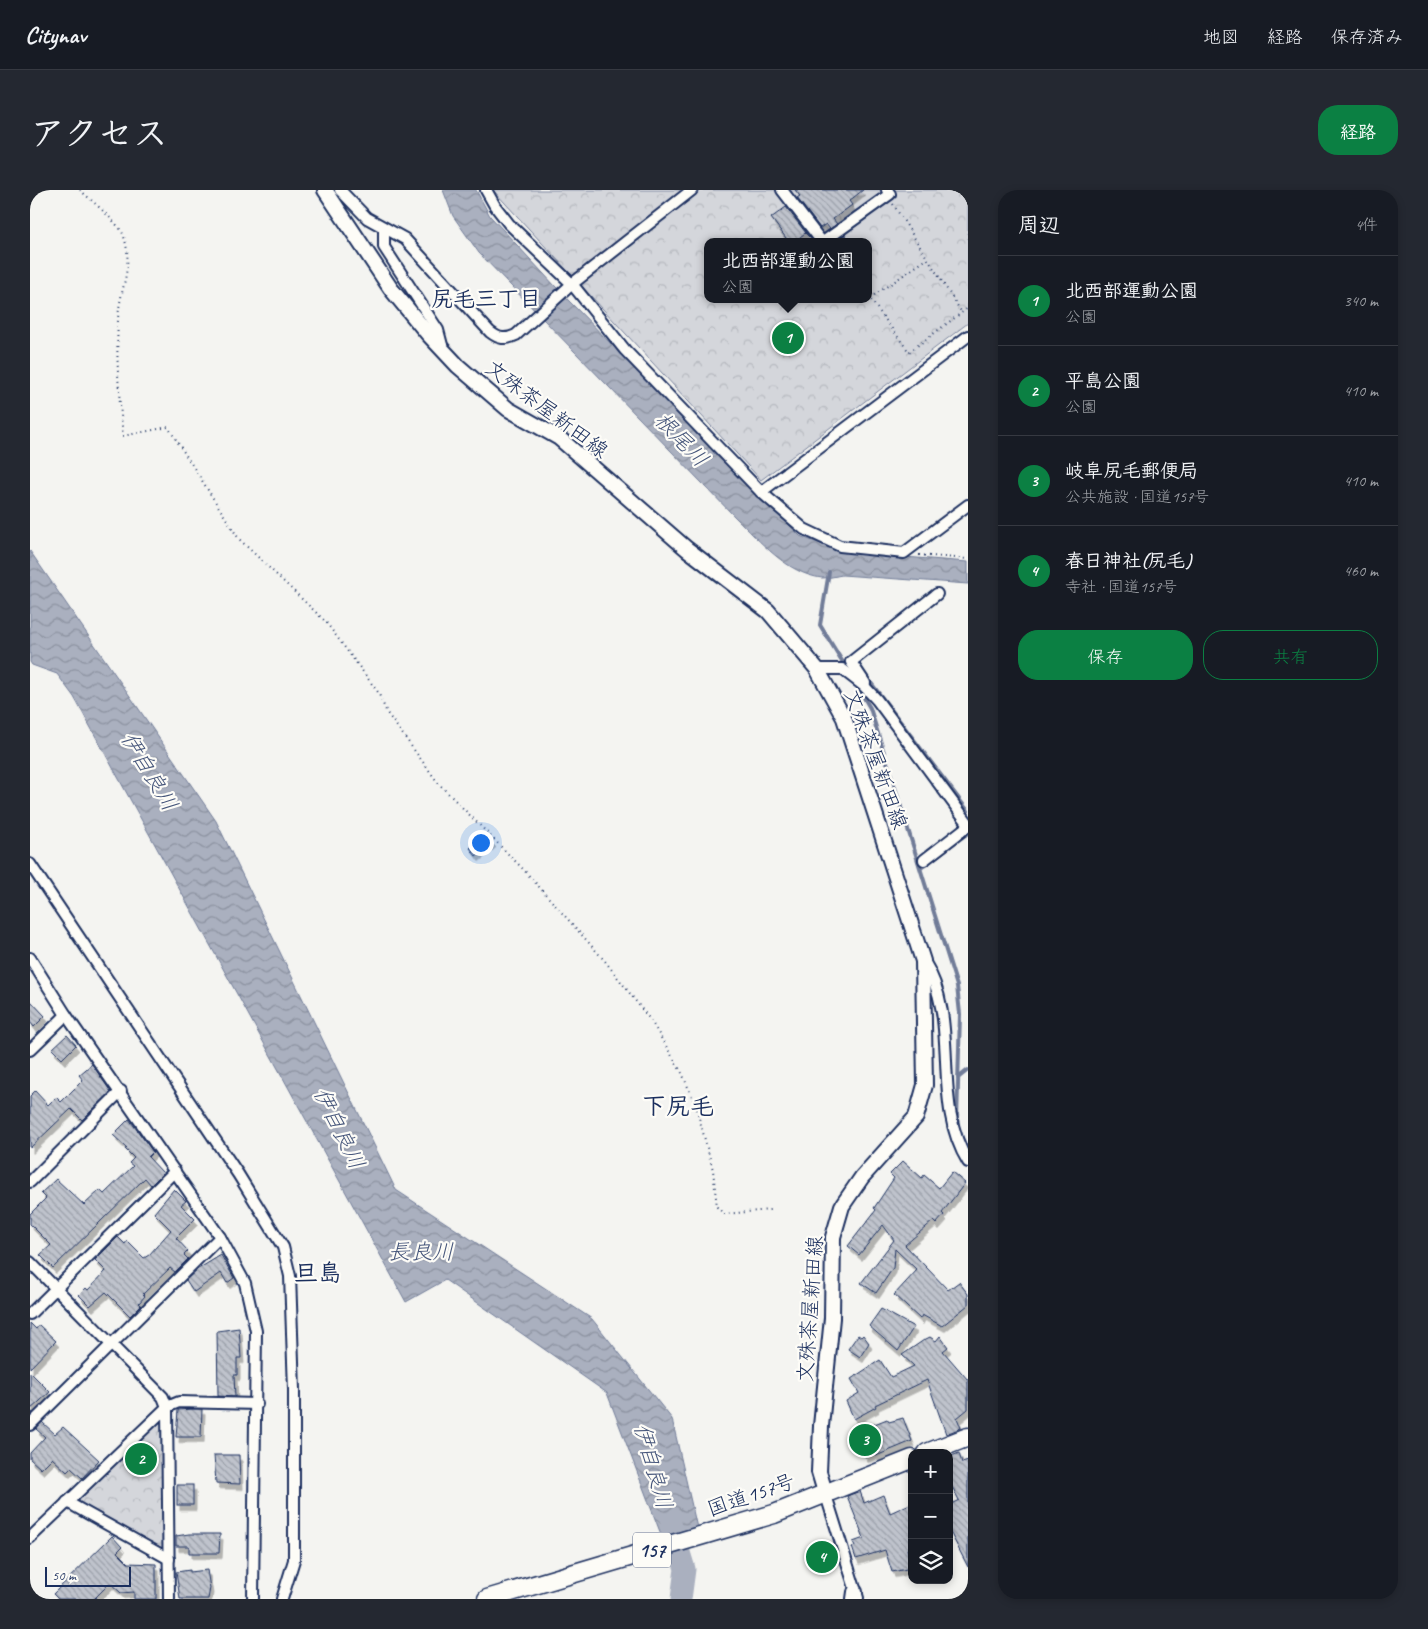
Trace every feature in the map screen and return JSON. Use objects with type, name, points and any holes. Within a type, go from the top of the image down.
[{"type":"highway","points":[[937,1449],[968,1437]]},
{"type":"highway","name":"国道157号","points":[[487,1599],[774,1514],[908,1461]]},
{"type":"main road","name":"文殊茶屋新田線","points":[[325,190],[391,289],[444,352],[487,393],[508,409],[559,438],[687,549],[768,611],[817,669],[844,718],[923,960],[926,1051],[923,1098],[916,1117],[862,1177],[842,1206],[833,1237],[832,1318],[820,1435],[821,1494]]},
{"type":"street","points":[[340,190],[358,211],[384,229],[405,239],[498,338],[507,339],[516,336],[572,284],[692,190]]},
{"type":"street","points":[[486,190],[494,206],[509,224],[572,284],[625,350],[761,492],[804,530],[840,546],[904,553],[968,505]]},
{"type":"street","points":[[782,190],[819,238]]},
{"type":"street","points":[[828,238],[889,195]]},
{"type":"street","points":[[384,229],[384,247],[438,330],[444,352]]},
{"type":"street","points":[[761,492],[967,338]]},
{"type":"street","points":[[937,594],[851,662],[968,822]]},
{"type":"street","points":[[817,669],[842,670],[864,686],[877,700]]},
{"type":"street","points":[[924,860],[968,826]]},
{"type":"street","points":[[30,864],[233,1166],[283,1247],[290,1276],[295,1485],[294,1560],[282,1599]]},
{"type":"street","points":[[30,958],[66,1014],[121,1091],[220,1237],[245,1283],[256,1331],[257,1404],[252,1599]]},
{"type":"street","points":[[923,960],[934,978],[943,1014],[946,1092],[954,1132],[968,1162]]},
{"type":"street","points":[[30,1050],[66,1014]]},
{"type":"street","points":[[30,1182],[121,1091]]},
{"type":"street","points":[[30,1314],[175,1171]]},
{"type":"street","points":[[30,1425],[220,1237]]},
{"type":"street","points":[[30,1262],[112,1344],[163,1398],[168,1407],[169,1599]]},
{"type":"street","points":[[30,1538],[168,1407],[179,1402],[257,1404]]},
{"type":"street","points":[[821,1494],[856,1597]]},
{"type":"street","points":[[67,1502],[169,1559]]},
{"type":"path","points":[[80,190],[123,232],[127,252],[128,271],[118,318],[118,386],[124,436],[168,427],[239,539],[325,621],[378,692],[387,713],[439,784],[524,870],[604,961],[651,1021],[682,1073],[696,1106],[713,1170],[716,1207],[724,1214],[770,1210]]},
{"type":"path","points":[[889,195],[962,313]]},
{"type":"path","points":[[872,295],[927,259]]},
{"type":"path","points":[[872,301],[909,352],[968,308]]},
{"type":"path","points":[[904,553],[968,559]]},
{"type":"green space","points":[[493,190],[968,190],[968,323],[761,480]]},
{"type":"green space","points":[[160,1420],[164,1421],[163,1547],[159,1550],[80,1503],[79,1498]]},
{"type":"water","name":"根尾川","points":[[443,190],[476,190],[490,216],[569,301],[800,536],[841,552],[968,562],[968,584],[842,575],[822,578],[797,570],[775,555],[736,518],[479,253],[453,216]]},
{"type":"water","name":"長良川","points":[[30,551],[216,821],[396,1190],[592,1319],[672,1419],[697,1528],[662,1537],[607,1393],[445,1280],[406,1302],[74,697],[57,674],[32,665],[30,662]]},
{"type":"building","points":[[795,190],[863,190],[849,201],[852,205],[833,219],[837,224],[830,229],[826,224],[820,228],[797,198],[800,196]]},
{"type":"building","points":[[786,207],[809,237],[805,233],[799,238],[786,238],[771,218]]},
{"type":"building","points":[[486,835],[493,842],[476,856],[470,848]]},
{"type":"building","points":[[30,1000],[45,1016],[34,1027],[30,1022]]},
{"type":"building","points":[[67,1035],[76,1045],[62,1059],[52,1049]]},
{"type":"building","points":[[92,1064],[111,1092],[82,1120],[71,1109],[30,1148],[30,1096],[35,1091],[48,1105],[56,1097],[61,1102],[83,1080],[79,1075]]},
{"type":"building","points":[[129,1119],[153,1152],[148,1157],[163,1173],[151,1185],[145,1178],[53,1268],[40,1255],[51,1245],[30,1224],[30,1214],[46,1198],[41,1193],[56,1179],[84,1205],[100,1190],[104,1194],[133,1166],[129,1163],[134,1158],[125,1149],[127,1148],[113,1135]]},
{"type":"building","points":[[903,1161],[922,1178],[924,1175],[939,1188],[952,1172],[965,1183],[936,1224],[933,1221],[905,1245],[948,1290],[959,1282],[968,1294],[968,1305],[942,1326],[922,1315],[920,1319],[894,1295],[917,1270],[895,1249],[893,1268],[876,1293],[861,1283],[894,1240],[883,1225],[859,1255],[848,1246],[876,1210],[874,1208],[894,1178],[890,1174]]},
{"type":"building","points":[[174,1189],[186,1201],[181,1205],[195,1219],[176,1238],[188,1251],[184,1255],[188,1259],[175,1272],[170,1268],[143,1294],[145,1296],[139,1303],[141,1305],[130,1316],[106,1292],[90,1306],[79,1295],[86,1288],[88,1290],[106,1271],[95,1260],[118,1237],[125,1244],[127,1241],[144,1258],[149,1255],[171,1230],[154,1213]]},
{"type":"building","points":[[221,1255],[234,1278],[227,1283],[221,1273],[194,1292],[186,1280],[198,1269]]},
{"type":"building","points":[[881,1309],[914,1327],[898,1351],[869,1326]]},
{"type":"building","points":[[30,1323],[36,1329],[39,1325],[56,1341],[30,1368]]},
{"type":"building","points":[[239,1328],[241,1358],[237,1358],[237,1375],[234,1375],[235,1397],[218,1396],[217,1331]]},
{"type":"building","points":[[858,1335],[861,1337],[863,1335],[869,1343],[860,1357],[848,1349]]},
{"type":"building","points":[[940,1336],[948,1347],[943,1351],[968,1380],[968,1409],[957,1418],[961,1428],[946,1434],[927,1380],[875,1405],[876,1407],[854,1419],[846,1401],[859,1393],[851,1379],[880,1360],[891,1377],[914,1366],[902,1355],[930,1337],[936,1341]]},
{"type":"building","points":[[30,1372],[50,1392],[30,1410]]},
{"type":"building","points":[[202,1409],[201,1437],[176,1437],[178,1410]]},
{"type":"building","points":[[903,1418],[912,1441],[876,1456],[875,1454],[865,1457],[857,1431],[887,1419],[889,1422]]},
{"type":"building","points":[[42,1422],[55,1434],[63,1427],[99,1460],[82,1478],[71,1468],[67,1472],[52,1458],[41,1469],[30,1459],[30,1453],[45,1437],[36,1429]]},
{"type":"building","points":[[959,1453],[962,1463],[968,1461],[968,1567],[953,1538],[953,1503],[959,1500],[953,1489],[953,1455]]},
{"type":"building","points":[[214,1455],[239,1455],[240,1484],[216,1483]]},
{"type":"building","points":[[177,1485],[193,1485],[193,1505],[177,1505]]},
{"type":"building","points":[[860,1491],[864,1503],[883,1495],[890,1513],[908,1505],[908,1569],[892,1572],[885,1550],[856,1559],[852,1547],[855,1546],[853,1542],[864,1538],[847,1496]]},
{"type":"building","points":[[220,1534],[219,1553],[189,1553],[189,1546],[176,1546],[176,1536]]},
{"type":"building","points":[[112,1536],[122,1547],[117,1552],[128,1563],[156,1564],[156,1599],[134,1599],[134,1592],[121,1593],[110,1583],[94,1599],[58,1599],[53,1594]]},
{"type":"building","points":[[190,1570],[190,1572],[207,1570],[210,1588],[208,1599],[180,1599],[176,1572]]},
{"type":"waterway","points":[[829,572],[820,625],[847,669]]},
{"type":"waterway","points":[[866,684],[871,683],[968,811]]},
{"type":"waterway","points":[[856,684],[870,708],[957,986],[960,1014],[957,1120]]},
{"type":"waterway","points":[[921,868],[968,833]]},
{"type":"waterway","points":[[958,1078],[968,1070]]},
{"type":"waterway","name":"伊自良川","points":[[671,1523],[685,1569],[681,1599]]},
{"type":"place","name":"北西部運動公園","points":[[788,338]]},
{"type":"place","name":"岐阜尻毛郵便局","points":[[865,1440]]},
{"type":"place","name":"平島公園","points":[[141,1459]]},
{"type":"place","name":"春日神社(尻毛)","points":[[822,1557]]},
{"type":"district","name":"尻毛三丁目","points":[[486,298]]},
{"type":"district","name":"下尻毛","points":[[678,1106]]},
{"type":"district","name":"旦島","points":[[318,1273]]}]
